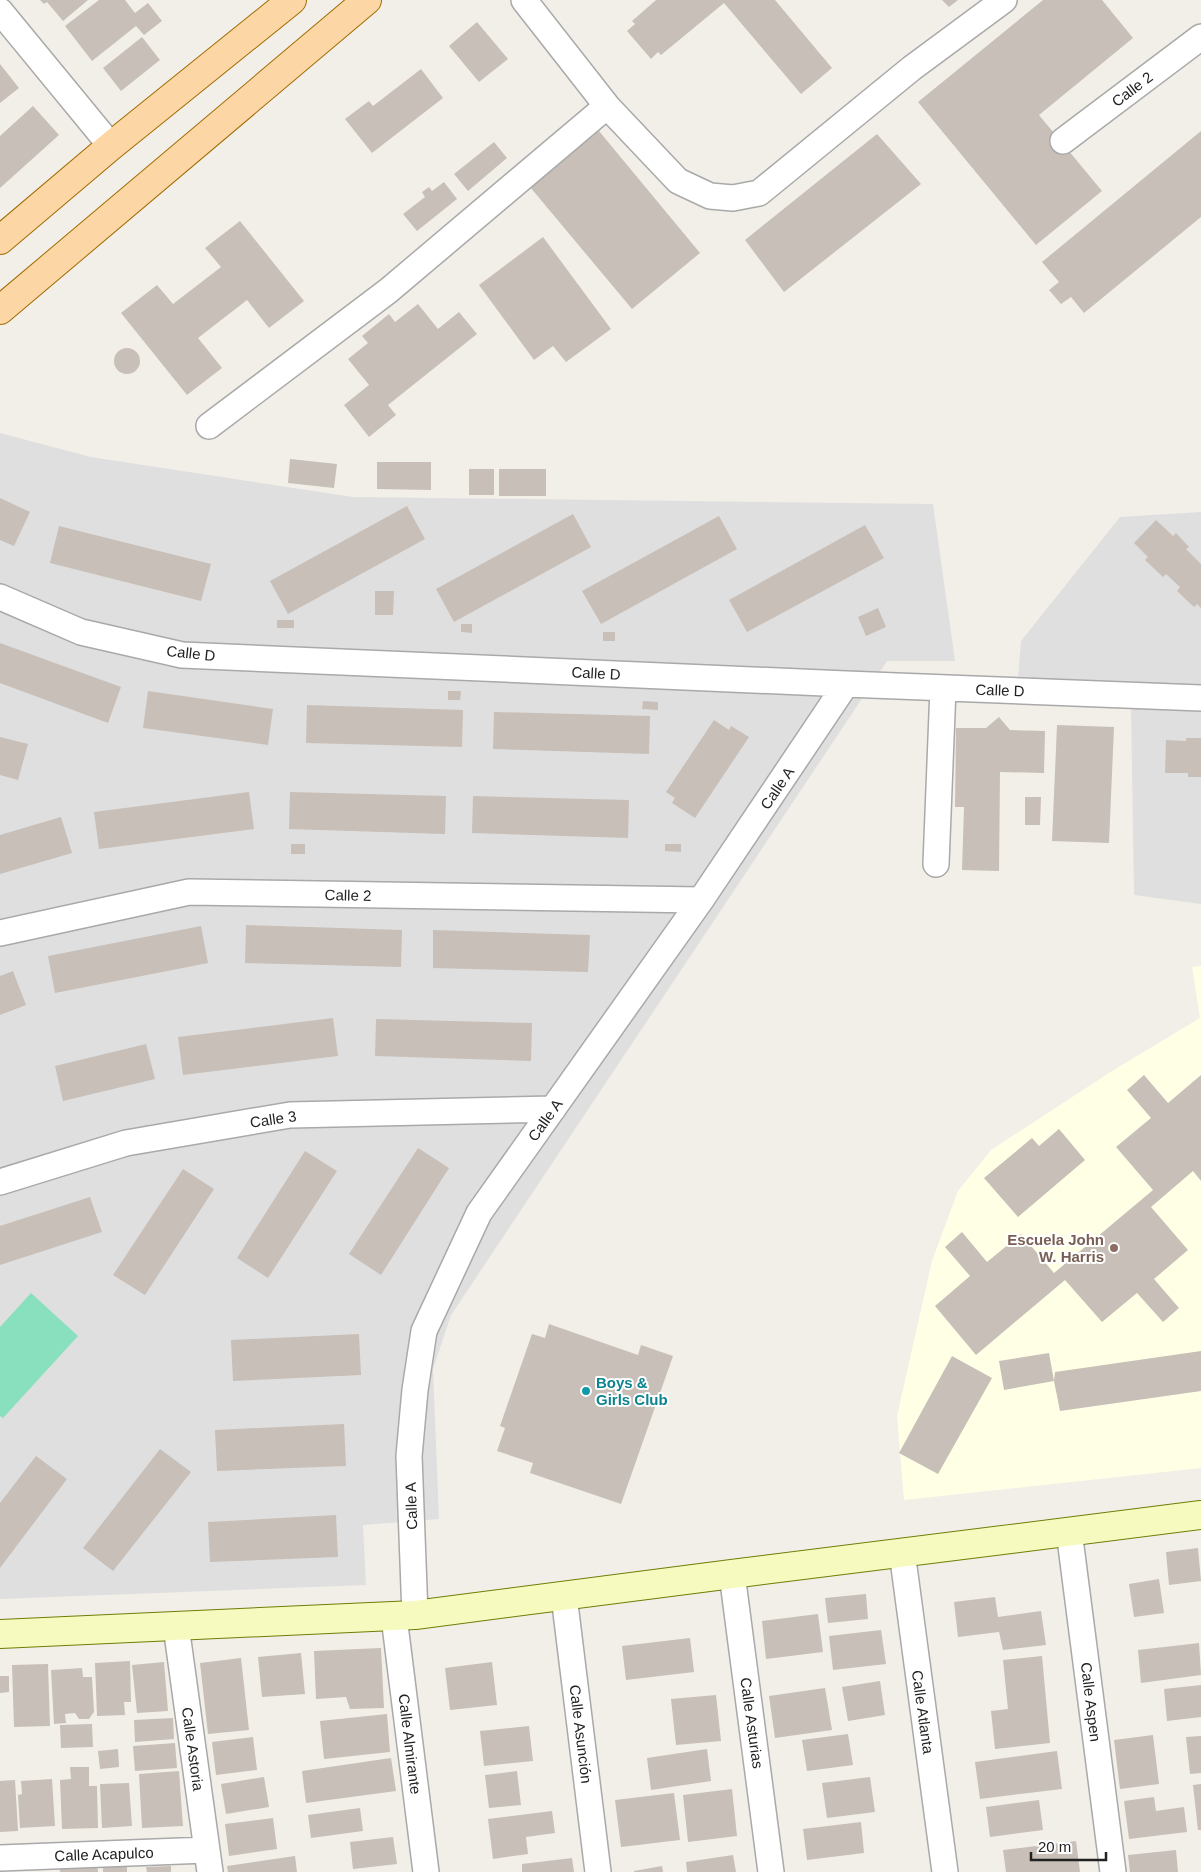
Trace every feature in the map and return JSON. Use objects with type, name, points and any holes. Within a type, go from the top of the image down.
[{"type":"main road","points":[[0,240],[111,146],[292,0]]},
{"type":"main road","points":[[0,310],[367,0]]},
{"type":"street","points":[[524,0],[607,106],[678,181],[710,196],[733,198],[759,193],[912,68],[1004,0]]},
{"type":"street","points":[[0,11],[111,146]]},
{"type":"street","name":"Calle 2","points":[[1063,141],[1201,37]]},
{"type":"street","points":[[209,426],[388,291],[607,106]]},
{"type":"street","name":"Calle D","points":[[0,597],[81,632],[182,655],[1201,698]]},
{"type":"street","name":"Calle A","points":[[405,1616],[408,1456],[424,1331],[479,1213],[701,900],[846,684]]},
{"type":"street","points":[[936,864],[943,688]]},
{"type":"street","name":"Calle 2","points":[[0,932],[189,892],[701,900]]},
{"type":"street","name":"Calle 3","points":[[0,1182],[126,1143],[290,1115],[553,1109]]},
{"type":"street","points":[[0,1634],[405,1616],[1201,1515]]},
{"type":"street","name":"Calle Aspen","points":[[1069,1531],[1113,1872]]},
{"type":"street","name":"Calle Atlanta","points":[[902,1552],[945,1872]]},
{"type":"street","name":"Calle Asturias","points":[[732,1574],[772,1872]]},
{"type":"street","name":"Calle Asunción","points":[[564,1596],[598,1872]]},
{"type":"street","name":"Calle Almirante","points":[[405,1616],[426,1872]]},
{"type":"street","name":"Calle Astoria","points":[[176,1626],[209,1861]]},
{"type":"street","name":"Calle Acapulco","points":[[0,1858],[209,1861]]},
{"type":"shaded area","points":[[0,433],[91,457],[353,497],[933,504],[955,661],[887,661],[451,1315],[433,1369],[439,1519],[363,1525],[366,1585],[0,1599]]},
{"type":"shaded area","points":[[1201,512],[1201,904],[1134,895],[1131,706],[1016,703],[1021,641],[1120,517]]},
{"type":"shaded area","points":[[1201,966],[1201,1468],[904,1500],[897,1416],[932,1261],[958,1191],[991,1150],[1112,1071],[1200,1018],[1192,967]]},
{"type":"green space","points":[[31,1293],[78,1336],[3,1418],[0,1416],[0,1327]]},
{"type":"building","points":[[40,0],[88,0],[63,21],[47,2],[44,4]]},
{"type":"building","points":[[99,0],[125,0],[135,13],[148,3],[162,21],[144,35],[136,26],[92,61],[65,26]]},
{"type":"building","points":[[656,0],[775,0],[832,68],[801,94],[724,3],[661,55],[658,52],[651,59],[627,31],[635,24],[632,21]]},
{"type":"building","points":[[942,0],[958,0],[949,7]]},
{"type":"building","points":[[1043,0],[1102,0],[1133,38],[1039,115],[1102,191],[1036,245],[918,102]]},
{"type":"building","points":[[477,22],[508,59],[479,82],[449,46]]},
{"type":"building","points":[[142,37],[160,60],[121,91],[103,68]]},
{"type":"building","points":[[0,64],[19,88],[0,103]]},
{"type":"building","points":[[421,69],[443,98],[372,153],[345,119],[369,101],[373,106]]},
{"type":"building","points":[[33,106],[59,135],[0,188],[0,136]]},
{"type":"building","points":[[599,131],[700,253],[632,309],[530,187]]},
{"type":"building","points":[[1201,131],[1201,217],[1084,313],[1071,297],[1061,304],[1049,290],[1059,282],[1042,262]]},
{"type":"building","points":[[877,134],[921,184],[784,292],[745,240]]},
{"type":"building","points":[[494,142],[507,158],[468,191],[454,174]]},
{"type":"building","points":[[444,182],[457,199],[417,231],[403,214],[425,197],[422,192],[429,187],[432,191]]},
{"type":"building","points":[[240,221],[304,301],[269,328],[247,300],[198,338],[222,368],[187,395],[121,313],[157,285],[173,304],[221,267],[205,248]]},
{"type":"building","points":[[543,237],[611,329],[566,362],[553,346],[534,360],[479,285]]},
{"type":"building","points":[[418,304],[438,329],[459,312],[477,334],[388,405],[396,415],[369,437],[344,405],[369,385],[348,359],[368,343],[362,336],[389,314],[395,322]]},
{"type":"building","points":[[127,348],[136,352],[140,361],[136,370],[127,374],[118,370],[114,361],[118,352]]},
{"type":"building","points":[[290,459],[337,464],[334,488],[288,483]]},
{"type":"building","points":[[377,462],[431,462],[431,490],[377,489]]},
{"type":"building","points":[[469,469],[494,469],[494,495],[469,495]]},
{"type":"building","points":[[499,469],[546,469],[546,496],[499,496]]},
{"type":"building","points":[[0,498],[30,512],[14,546],[0,540]]},
{"type":"building","points":[[407,506],[425,539],[288,614],[270,581]]},
{"type":"building","points":[[573,514],[591,547],[454,622],[436,589]]},
{"type":"building","points":[[719,516],[737,549],[601,624],[582,591]]},
{"type":"building","points":[[1156,520],[1173,536],[1176,533],[1189,547],[1186,549],[1201,564],[1201,608],[1197,604],[1194,607],[1177,591],[1180,587],[1166,574],[1163,577],[1145,560],[1148,557],[1134,543]]},
{"type":"building","points":[[865,525],[884,558],[747,632],[729,600]]},
{"type":"building","points":[[59,526],[211,564],[201,601],[50,563]]},
{"type":"building","points":[[375,591],[394,591],[393,615],[375,615]]},
{"type":"building","points":[[878,608],[886,627],[866,636],[858,617]]},
{"type":"building","points":[[277,620],[294,620],[294,628],[277,628]]},
{"type":"building","points":[[461,624],[472,624],[472,633],[461,632]]},
{"type":"building","points":[[603,632],[615,632],[615,641],[603,641]]},
{"type":"building","points":[[0,643],[121,687],[108,723],[0,683]]},
{"type":"building","points":[[148,691],[273,709],[268,745],[143,728]]},
{"type":"building","points":[[448,691],[461,691],[460,700],[448,700]]},
{"type":"building","points":[[643,701],[658,702],[658,710],[642,709]]},
{"type":"building","points":[[307,705],[463,710],[462,747],[306,743]]},
{"type":"building","points":[[494,712],[650,716],[649,754],[493,749]]},
{"type":"building","points":[[999,717],[1010,730],[1045,731],[1044,773],[1000,772],[999,871],[962,870],[964,807],[955,807],[956,728],[986,728]]},
{"type":"building","points":[[714,720],[729,730],[731,726],[749,737],[695,818],[672,803],[675,798],[666,792]]},
{"type":"building","points":[[1057,725],[1114,727],[1109,843],[1052,841]]},
{"type":"building","points":[[0,737],[28,744],[18,780],[0,775]]},
{"type":"building","points":[[1186,738],[1201,738],[1201,777],[1188,777],[1188,773],[1165,773],[1166,740],[1186,741]]},
{"type":"building","points":[[249,792],[254,829],[99,849],[94,812]]},
{"type":"building","points":[[290,792],[446,796],[445,834],[289,829]]},
{"type":"building","points":[[473,796],[629,800],[628,838],[472,833]]},
{"type":"building","points":[[1025,797],[1041,797],[1040,825],[1025,825]]},
{"type":"building","points":[[61,817],[72,853],[0,874],[0,835]]},
{"type":"building","points":[[291,844],[305,844],[305,854],[291,854]]},
{"type":"building","points":[[665,844],[681,844],[681,852],[665,851]]},
{"type":"building","points":[[246,925],[402,930],[401,967],[245,963]]},
{"type":"building","points":[[201,926],[208,963],[55,993],[48,956]]},
{"type":"building","points":[[433,930],[590,935],[588,972],[433,968]]},
{"type":"building","points":[[13,971],[26,1005],[0,1015],[0,976]]},
{"type":"building","points":[[333,1018],[338,1056],[183,1075],[178,1037]]},
{"type":"building","points":[[376,1019],[532,1023],[531,1061],[375,1056]]},
{"type":"building","points":[[146,1044],[155,1079],[63,1101],[55,1066]]},
{"type":"building","points":[[1144,1075],[1168,1103],[1201,1075],[1201,1181],[1193,1171],[1151,1207],[1188,1250],[1154,1279],[1179,1308],[1163,1322],[1137,1293],[1102,1322],[1065,1280],[976,1355],[935,1306],[970,1276],[945,1247],[962,1232],[987,1262],[1021,1234],[1054,1273],[1153,1190],[1116,1147],[1151,1118],[1127,1090]]},
{"type":"building","points":[[1059,1129],[1085,1160],[1018,1217],[984,1178],[1032,1138],[1039,1146]]},
{"type":"building","points":[[418,1148],[449,1168],[381,1275],[349,1254]]},
{"type":"building","points":[[305,1151],[337,1171],[268,1278],[237,1258]]},
{"type":"building","points":[[183,1169],[214,1189],[145,1295],[113,1275]]},
{"type":"building","points":[[90,1197],[102,1232],[0,1265],[0,1226]]},
{"type":"building","name":"Boys & Girls Club","points":[[549,1324],[638,1355],[641,1345],[673,1356],[621,1504],[530,1473],[533,1463],[497,1451],[505,1428],[500,1426],[532,1334],[545,1338]]},
{"type":"building","points":[[359,1334],[361,1375],[233,1381],[231,1340]]},
{"type":"building","points":[[1201,1351],[1201,1391],[1060,1411],[1054,1381],[1055,1372]]},
{"type":"building","points":[[1049,1353],[1054,1381],[1004,1390],[999,1361]]},
{"type":"building","points":[[952,1356],[992,1378],[938,1474],[899,1453]]},
{"type":"building","points":[[344,1424],[346,1466],[217,1471],[215,1430]]},
{"type":"building","points":[[160,1449],[191,1472],[113,1571],[83,1548]]},
{"type":"building","points":[[36,1456],[67,1479],[0,1568],[0,1503]]},
{"type":"building","points":[[336,1515],[338,1557],[210,1562],[208,1522]]},
{"type":"building","points":[[1198,1548],[1201,1581],[1169,1585],[1166,1552]]},
{"type":"building","points":[[1159,1579],[1164,1613],[1134,1617],[1129,1584]]},
{"type":"building","points":[[866,1594],[868,1619],[828,1623],[825,1598]]},
{"type":"building","points":[[995,1597],[998,1617],[1041,1611],[1046,1645],[1003,1650],[999,1632],[958,1637],[954,1602]]},
{"type":"building","points":[[818,1614],[823,1652],[766,1659],[762,1621]]},
{"type":"building","points":[[881,1630],[886,1664],[833,1670],[829,1636]]},
{"type":"building","points":[[690,1638],[694,1672],[626,1680],[622,1646]]},
{"type":"building","points":[[1199,1643],[1201,1675],[1141,1683],[1138,1650]]},
{"type":"building","points":[[381,1648],[384,1708],[350,1709],[346,1697],[316,1699],[314,1651]]},
{"type":"building","points":[[301,1653],[305,1694],[262,1697],[258,1657]]},
{"type":"building","points":[[1042,1656],[1050,1743],[995,1749],[991,1711],[1008,1709],[1003,1660]]},
{"type":"building","points":[[241,1658],[249,1730],[208,1734],[200,1663]]},
{"type":"building","points":[[130,1661],[131,1702],[124,1702],[125,1715],[97,1716],[95,1663]]},
{"type":"building","points":[[164,1662],[168,1711],[137,1713],[132,1665]]},
{"type":"building","points":[[492,1662],[497,1705],[450,1710],[445,1668]]},
{"type":"building","points":[[48,1664],[50,1726],[14,1727],[12,1665]]},
{"type":"building","points":[[82,1668],[83,1677],[92,1677],[94,1712],[89,1719],[79,1719],[75,1713],[65,1714],[66,1723],[54,1724],[51,1670]]},
{"type":"building","points":[[0,1676],[9,1676],[9,1692],[0,1693]]},
{"type":"building","points":[[880,1681],[885,1715],[848,1721],[842,1687]]},
{"type":"building","points":[[1201,1685],[1201,1717],[1167,1721],[1164,1689]]},
{"type":"building","points":[[825,1688],[832,1730],[775,1738],[769,1696]]},
{"type":"building","points":[[716,1695],[721,1741],[676,1745],[671,1699]]},
{"type":"building","points":[[387,1714],[390,1752],[324,1759],[320,1721]]},
{"type":"building","points":[[173,1718],[174,1739],[135,1742],[134,1720]]},
{"type":"building","points":[[92,1724],[93,1747],[61,1748],[60,1725]]},
{"type":"building","points":[[529,1726],[533,1761],[484,1766],[480,1731]]},
{"type":"building","points":[[848,1734],[853,1765],[807,1771],[802,1740]]},
{"type":"building","points":[[1153,1735],[1159,1784],[1120,1789],[1114,1740]]},
{"type":"building","points":[[1201,1736],[1201,1773],[1190,1774],[1186,1737]]},
{"type":"building","points":[[253,1737],[257,1770],[216,1775],[212,1742]]},
{"type":"building","points":[[175,1743],[177,1768],[135,1771],[133,1746]]},
{"type":"building","points":[[118,1749],[119,1767],[100,1769],[98,1751]]},
{"type":"building","points":[[707,1749],[711,1781],[651,1790],[647,1758]]},
{"type":"building","points":[[1057,1751],[1062,1789],[980,1799],[975,1762]]},
{"type":"building","points":[[391,1758],[396,1791],[306,1803],[302,1771]]},
{"type":"building","points":[[70,1767],[89,1767],[89,1786],[97,1786],[98,1828],[62,1829],[60,1780],[71,1779]]},
{"type":"building","points":[[179,1771],[183,1826],[142,1828],[139,1774]]},
{"type":"building","points":[[517,1771],[521,1805],[489,1808],[485,1775]]},
{"type":"building","points":[[264,1777],[269,1807],[226,1814],[221,1784]]},
{"type":"building","points":[[870,1777],[875,1812],[827,1818],[822,1783]]},
{"type":"building","points":[[52,1779],[55,1826],[20,1828],[18,1795],[22,1794],[21,1781]]},
{"type":"building","points":[[15,1780],[18,1831],[0,1832],[0,1781]]},
{"type":"building","points":[[129,1783],[132,1826],[102,1828],[100,1784]]},
{"type":"building","points":[[1201,1784],[1201,1830],[1198,1830],[1193,1785]]},
{"type":"building","points":[[732,1789],[737,1836],[688,1842],[683,1795]]},
{"type":"building","points":[[674,1793],[680,1840],[621,1847],[615,1800]]},
{"type":"building","points":[[1154,1797],[1156,1811],[1184,1807],[1187,1832],[1129,1839],[1124,1801]]},
{"type":"building","points":[[1039,1800],[1043,1830],[990,1837],[986,1807]]},
{"type":"building","points":[[360,1808],[363,1831],[311,1838],[308,1815]]},
{"type":"building","points":[[552,1811],[555,1833],[526,1837],[528,1854],[493,1859],[488,1819]]},
{"type":"building","points":[[273,1818],[277,1849],[229,1856],[225,1824]]},
{"type":"building","points":[[861,1822],[864,1853],[807,1860],[803,1829]]},
{"type":"building","points":[[393,1837],[397,1864],[353,1869],[350,1842]]},
{"type":"building","points":[[1076,1841],[1080,1872],[1006,1872],[1003,1850]]},
{"type":"building","points":[[1176,1850],[1178,1872],[1130,1872],[1128,1855]]},
{"type":"building","points":[[733,1855],[736,1872],[687,1872],[686,1862]]},
{"type":"building","points":[[295,1856],[297,1872],[228,1872],[227,1866]]},
{"type":"building","points":[[572,1858],[574,1872],[522,1872],[522,1864]]},
{"type":"building","points":[[97,1863],[98,1872],[60,1872],[59,1865]]},
{"type":"building","points":[[127,1864],[127,1872],[103,1872],[103,1865]]},
{"type":"building","points":[[171,1866],[171,1872],[147,1872],[146,1867]]},
{"type":"building","points":[[662,1866],[663,1872],[634,1872],[634,1871]]},
{"type":"place","name":"Escuela John W. Harris","points":[[1114,1248]]},
{"type":"place","name":"Boys & Girls Club","points":[[586,1391]]}]
